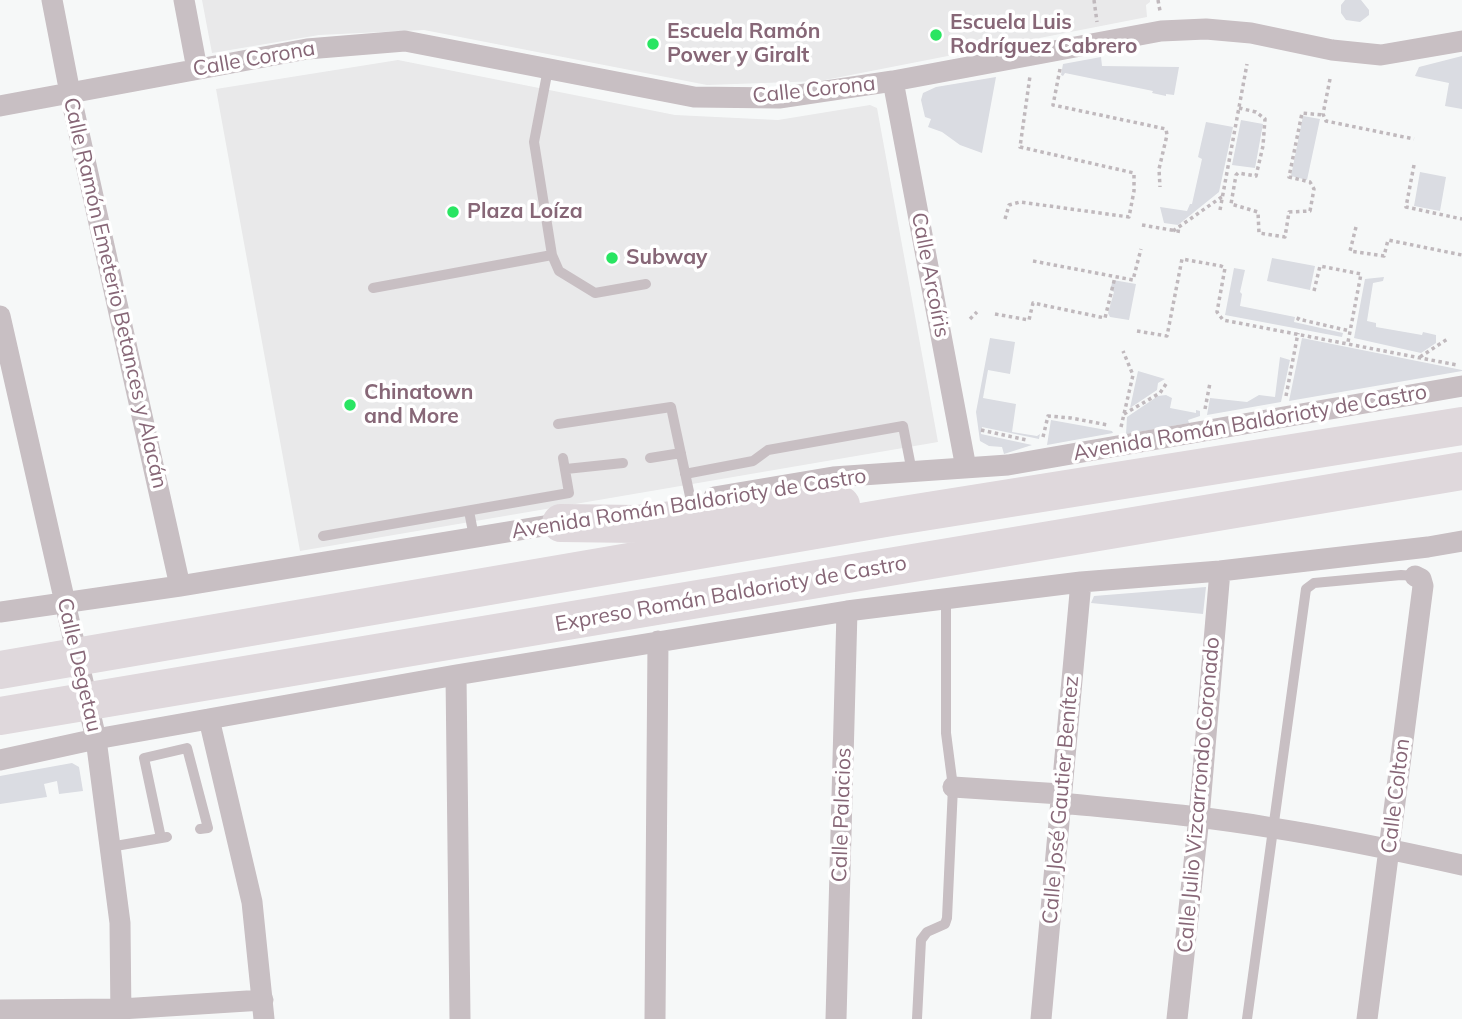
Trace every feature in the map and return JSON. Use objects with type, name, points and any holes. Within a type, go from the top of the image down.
[{"type":"highway","points":[[0,670],[891,517],[1462,426]]},
{"type":"highway","name":"Expreso Román Baldorioty de Castro","points":[[0,716],[1462,471]]},
{"type":"highway","points":[[561,523],[638,524],[832,502],[891,517]]},
{"type":"street","name":"Calle Ramón Emeterio Betances y Alacán","points":[[52,0],[70,93],[180,586]]},
{"type":"street","points":[[184,0],[197,69]]},
{"type":"street","name":"Calle Corona","points":[[0,106],[307,49],[405,41],[694,97],[779,98],[893,81],[1161,32],[1206,29],[1251,33],[1332,50],[1381,55],[1462,41]]},
{"type":"street","name":"Calle Arcoíris","points":[[893,81],[967,468]]},
{"type":"street","name":"Calle Degetau","points":[[0,316],[96,739],[120,923],[121,1014]]},
{"type":"street","name":"Avenida Román Baldorioty de Castro","points":[[0,612],[180,586],[833,477],[1007,466],[1462,386]]},
{"type":"street","points":[[0,760],[96,739],[456,675],[847,611],[1081,582],[1220,571],[1462,541]]},
{"type":"street","name":"Calle Julio Vizcarrondo Coronado","points":[[1177,1019],[1199,817],[1220,571]]},
{"type":"street","name":"Calle Colton","points":[[1367,1019],[1423,586],[1415,576]]},
{"type":"street","name":"Calle José Gautier Benítez","points":[[1041,1019],[1081,582]]},
{"type":"street","name":"Calle Palacios","points":[[836,1019],[847,611]]},
{"type":"street","points":[[655,1019],[658,641]]},
{"type":"street","points":[[456,675],[460,1019]]},
{"type":"street","points":[[0,1010],[121,1014],[263,1010],[252,902],[209,719]]},
{"type":"street","points":[[953,787],[1272,827],[1462,865]]},
{"type":"lane","points":[[548,69],[534,142],[552,255],[559,271],[595,292],[646,284]]},
{"type":"lane","points":[[373,288],[552,255]]},
{"type":"lane","points":[[558,424],[671,407],[691,501]]},
{"type":"lane","points":[[685,474],[753,461],[768,450],[903,426],[912,472]]},
{"type":"lane","points":[[650,458],[681,453]]},
{"type":"lane","points":[[324,536],[569,493],[564,464],[623,463]]},
{"type":"lane","points":[[469,511],[474,537]]},
{"type":"lane","points":[[1247,1019],[1306,589],[1314,583],[1415,576]]},
{"type":"lane","points":[[917,1019],[921,940],[927,932],[945,924],[947,918],[953,787],[946,733],[946,600]]},
{"type":"lane","points":[[110,847],[164,837],[152,780],[144,758],[187,748],[197,798],[208,828],[200,829]]},
{"type":"lane","points":[[197,798],[226,791]]},
{"type":"path","points":[[1094,0],[1098,24]]},
{"type":"path","points":[[1158,0],[1160,13]]},
{"type":"path","points":[[1061,60],[1054,105],[1166,129],[1159,169],[1160,187]]},
{"type":"path","points":[[1220,210],[1247,64]]},
{"type":"path","points":[[1005,219],[1009,205],[1020,202],[1129,217],[1134,191],[1133,173],[1020,147],[1032,66]]},
{"type":"path","points":[[1330,79],[1324,115],[1326,121],[1414,139]]},
{"type":"path","points":[[1239,108],[1256,112],[1265,119],[1263,146],[1256,176],[1237,173],[1231,204],[1258,212],[1259,233],[1279,238],[1285,237],[1289,212],[1310,211],[1314,189],[1310,182],[1289,177],[1302,113],[1324,115]]},
{"type":"path","points":[[1414,165],[1406,207],[1462,219]]},
{"type":"path","points":[[1173,231],[1223,196]]},
{"type":"path","points":[[1142,225],[1183,232]]},
{"type":"path","points":[[1356,227],[1350,251],[1384,256],[1388,240],[1462,255]]},
{"type":"path","points":[[1033,261],[1135,279],[1142,248]]},
{"type":"path","points":[[1137,331],[1167,336],[1181,259],[1225,268],[1217,312],[1220,318],[1462,366]]},
{"type":"path","points":[[1314,291],[1320,266],[1361,274],[1348,342]]},
{"type":"path","points":[[995,314],[1029,320],[1033,303],[1105,318],[1115,277]]},
{"type":"path","points":[[970,319],[976,312]]},
{"type":"path","points":[[1298,317],[1298,320],[1350,331]]},
{"type":"path","points":[[1284,404],[1298,333]]},
{"type":"path","points":[[1420,357],[1449,338]]},
{"type":"path","points":[[1042,443],[1048,416],[1121,428],[1133,375],[1123,351]]},
{"type":"path","points":[[1124,414],[1160,393],[1168,382]]},
{"type":"path","points":[[1203,417],[1210,383]]},
{"type":"path","points":[[981,430],[1030,440]]},
{"type":"shaded area","name":"Escuela Ramón Power y Giralt","points":[[202,0],[1150,2],[1146,5],[1147,17],[820,81],[707,85],[424,30],[319,35],[212,53]]},
{"type":"shaded area","points":[[1345,0],[1361,0],[1369,10],[1369,15],[1360,22],[1346,20],[1341,13],[1341,5]]},
{"type":"shaded area","points":[[1462,56],[1462,109],[1445,106],[1449,83],[1415,76],[1419,67]]},
{"type":"shaded area","points":[[1101,57],[1102,66],[1179,67],[1174,95],[1166,96],[1065,73],[1061,75],[1063,64]]},
{"type":"shaded area","points":[[398,60],[675,115],[778,120],[870,105],[877,108],[938,442],[300,551],[216,89]]},
{"type":"shaded area","points":[[996,77],[982,153],[960,145],[942,132],[928,127],[931,119],[925,117],[921,100],[923,93],[936,87]]},
{"type":"shaded area","points":[[1303,116],[1320,119],[1307,180],[1291,176]]},
{"type":"shaded area","points":[[1241,120],[1263,124],[1255,168],[1232,165]]},
{"type":"shaded area","points":[[1206,122],[1233,127],[1219,192],[1178,225],[1164,223],[1160,207],[1187,211],[1192,204],[1202,159],[1198,157]]},
{"type":"shaded area","points":[[1420,172],[1446,177],[1440,211],[1414,206]]},
{"type":"shaded area","points":[[1272,258],[1315,266],[1310,290],[1267,281]]},
{"type":"shaded area","points":[[1234,268],[1245,270],[1240,306],[1295,317],[1294,322],[1343,333],[1342,337],[1225,315]]},
{"type":"shaded area","points":[[1384,277],[1383,281],[1373,283],[1367,321],[1376,323],[1376,327],[1436,335],[1436,343],[1421,353],[1354,338],[1365,279]]},
{"type":"shaded area","points":[[1113,280],[1136,284],[1129,320],[1110,317],[1108,313],[1114,292],[1110,290]]},
{"type":"shaded area","points":[[990,338],[1015,342],[1010,374],[988,370],[983,398],[1016,404],[1012,432],[1037,436],[1040,434],[1039,439],[982,427],[981,434],[1032,445],[1004,454],[1002,447],[989,446],[980,441],[976,412]]},
{"type":"shaded area","points":[[1302,338],[1462,370],[1462,371],[1289,401]]},
{"type":"shaded area","points":[[1280,357],[1290,360],[1281,402],[1207,415],[1210,398],[1247,402],[1259,395],[1275,397]]},
{"type":"shaded area","points":[[1138,371],[1165,379],[1158,383],[1157,390],[1130,408]]},
{"type":"shaded area","points":[[1166,395],[1172,398],[1170,408],[1196,413],[1196,410],[1200,411],[1200,416],[1188,420],[1189,423],[1126,434],[1127,417],[1158,396]]},
{"type":"shaded area","points":[[1051,420],[1112,431],[1113,433],[1047,445]]},
{"type":"shaded area","points":[[1206,587],[1203,614],[1091,603],[1094,596]]},
{"type":"shaded area","points":[[72,763],[79,767],[83,791],[59,794],[57,781],[44,784],[47,797],[0,804],[0,776]]},
{"type":"place","name":"Escuela Luis Rodríguez Cabrero","points":[[936,35]]},
{"type":"place","name":"Escuela Ramón Power y Giralt","points":[[653,44]]},
{"type":"place","name":"Plaza Loíza","points":[[453,212]]},
{"type":"place","name":"Subway","points":[[612,258]]},
{"type":"place","name":"Chinatown and More","points":[[350,405]]}]
